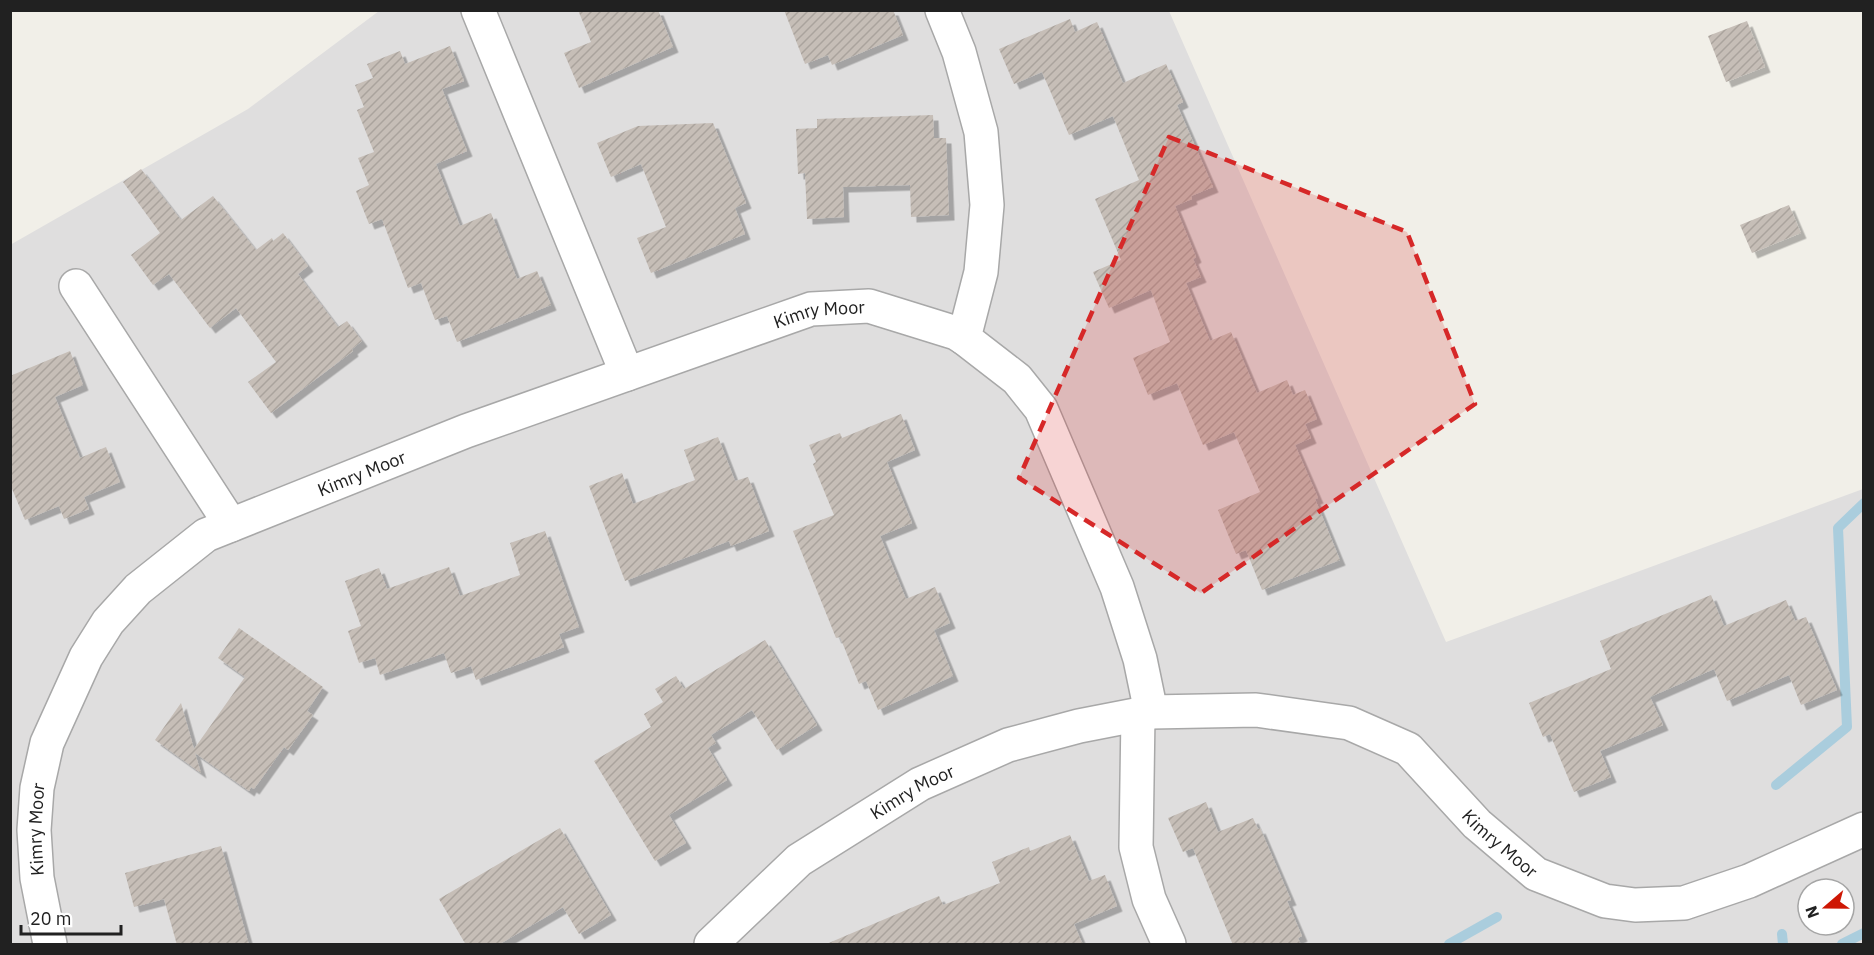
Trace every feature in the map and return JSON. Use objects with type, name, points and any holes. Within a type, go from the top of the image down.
[{"type":"street","points":[[478,10],[627,374]]},
{"type":"street","points":[[942,10],[959,52],[981,132],[987,205],[981,272],[964,338]]},
{"type":"street","points":[[76,286],[231,525]]},
{"type":"street","name":"Kimry Moor","points":[[50,945],[37,878],[23,850],[47,743],[86,657],[108,622],[138,589],[206,535],[466,431],[811,309],[869,306],[956,333],[1017,379],[1041,409],[1118,587],[1140,660],[1144,714]]},
{"type":"street","name":"Kimry Moor","points":[[711,945],[799,860],[920,783],[1008,745],[1079,726],[1144,714],[1256,710],[1349,723],[1408,749],[1477,824],[1536,874],[1605,901],[1635,905],[1684,903],[1749,881],[1863,829]]},
{"type":"street","points":[[1144,714],[1136,847],[1149,899],[1169,945]]},
{"type":"highlighted area","points":[[1169,137],[1407,232],[1475,404],[1201,593],[1019,478]]},
{"type":"shaded area","points":[[379,11],[1169,11],[1446,642],[1863,489],[1863,944],[11,944],[10,245],[248,109]]},
{"type":"building","points":[[578,10],[658,10],[673,47],[579,88],[564,53],[591,42]]},
{"type":"building","points":[[784,10],[893,10],[903,35],[832,65],[828,55],[805,64]]},
{"type":"building","points":[[1070,19],[1075,32],[1097,22],[1123,83],[1166,64],[1183,102],[1177,105],[1213,187],[1175,206],[1196,257],[1193,259],[1201,277],[1186,283],[1210,341],[1231,332],[1257,393],[1287,380],[1293,395],[1305,390],[1317,419],[1305,424],[1311,438],[1295,445],[1318,498],[1315,499],[1340,560],[1262,590],[1246,550],[1236,554],[1218,510],[1260,492],[1234,432],[1203,445],[1177,383],[1148,395],[1133,358],[1170,342],[1151,290],[1109,308],[1093,272],[1121,260],[1095,199],[1139,180],[1113,116],[1069,135],[1042,72],[1014,84],[999,49]]},
{"type":"building","points":[[1747,21],[1765,67],[1726,82],[1708,36]]},
{"type":"building","points":[[450,46],[464,81],[442,89],[467,151],[436,164],[460,226],[491,213],[517,279],[537,271],[551,305],[457,342],[447,316],[435,320],[421,283],[408,288],[382,219],[369,224],[356,191],[369,185],[358,158],[374,152],[357,110],[364,107],[355,85],[373,78],[367,64],[400,51],[405,64]]},
{"type":"building","points":[[933,115],[934,138],[946,138],[949,215],[911,217],[910,185],[843,187],[844,217],[807,219],[805,173],[798,174],[796,129],[817,128],[817,119]]},
{"type":"building","points":[[713,123],[746,203],[735,208],[745,234],[651,273],[637,238],[666,227],[641,164],[611,177],[597,143],[638,126]]},
{"type":"building","points":[[141,169],[181,220],[213,196],[256,250],[283,233],[308,266],[298,274],[338,327],[347,321],[362,341],[352,349],[353,351],[271,413],[248,382],[276,362],[236,308],[210,328],[169,274],[153,285],[131,255],[160,233],[123,182]]},
{"type":"building","points":[[1789,205],[1801,233],[1752,253],[1740,225]]},
{"type":"building","points":[[70,351],[83,385],[55,397],[80,458],[106,447],[120,482],[84,497],[89,509],[64,519],[59,506],[25,520],[10,484],[10,376]]},
{"type":"building","points":[[901,414],[915,450],[887,462],[912,523],[880,536],[906,599],[935,587],[950,623],[934,630],[953,676],[878,710],[866,681],[859,684],[840,637],[836,638],[793,531],[834,515],[813,464],[816,462],[809,445],[840,433],[842,438]]},
{"type":"building","points":[[718,437],[735,481],[748,477],[769,531],[731,546],[729,541],[625,581],[589,486],[622,473],[633,504],[695,480],[684,450]]},
{"type":"building","points":[[545,531],[579,627],[559,634],[564,647],[476,680],[471,666],[451,673],[444,653],[380,675],[375,658],[359,663],[348,631],[361,626],[345,581],[379,568],[387,589],[449,567],[460,596],[520,575],[510,543]]},
{"type":"building","points":[[1711,595],[1724,626],[1786,600],[1795,621],[1806,617],[1837,690],[1801,705],[1789,675],[1727,701],[1714,669],[1650,697],[1663,725],[1600,751],[1611,777],[1574,792],[1550,734],[1543,737],[1529,703],[1611,669],[1600,641]]},
{"type":"building","points":[[239,628],[323,687],[307,711],[313,715],[288,750],[284,747],[254,789],[251,787],[249,791],[195,753],[201,773],[155,740],[181,703],[194,749],[245,677],[218,658]]},
{"type":"building","points":[[765,640],[817,725],[777,750],[752,710],[711,735],[716,743],[708,748],[727,780],[669,815],[686,843],[655,861],[594,761],[651,727],[644,714],[663,702],[655,689],[676,676],[684,689]]},
{"type":"building","points":[[1206,802],[1218,832],[1253,818],[1258,829],[1260,828],[1291,900],[1287,901],[1302,936],[1298,938],[1301,945],[1233,945],[1193,848],[1183,852],[1168,818]]},
{"type":"building","points":[[560,828],[611,915],[579,934],[563,907],[498,945],[466,945],[439,899]]},
{"type":"building","points":[[1070,835],[1089,881],[1105,875],[1117,906],[1074,924],[1083,945],[824,945],[939,896],[943,905],[1000,883],[992,862],[1029,847],[1030,851]]},
{"type":"building","points":[[221,846],[249,945],[177,945],[164,899],[134,907],[125,873]]},
{"type":"waterway","points":[[1776,785],[1847,727],[1838,528],[1864,503]]},
{"type":"waterway","points":[[1449,944],[1497,917]]},
{"type":"waterway","points":[[1842,944],[1864,933]]},
{"type":"waterway","points":[[1782,934],[1783,944]]}]
